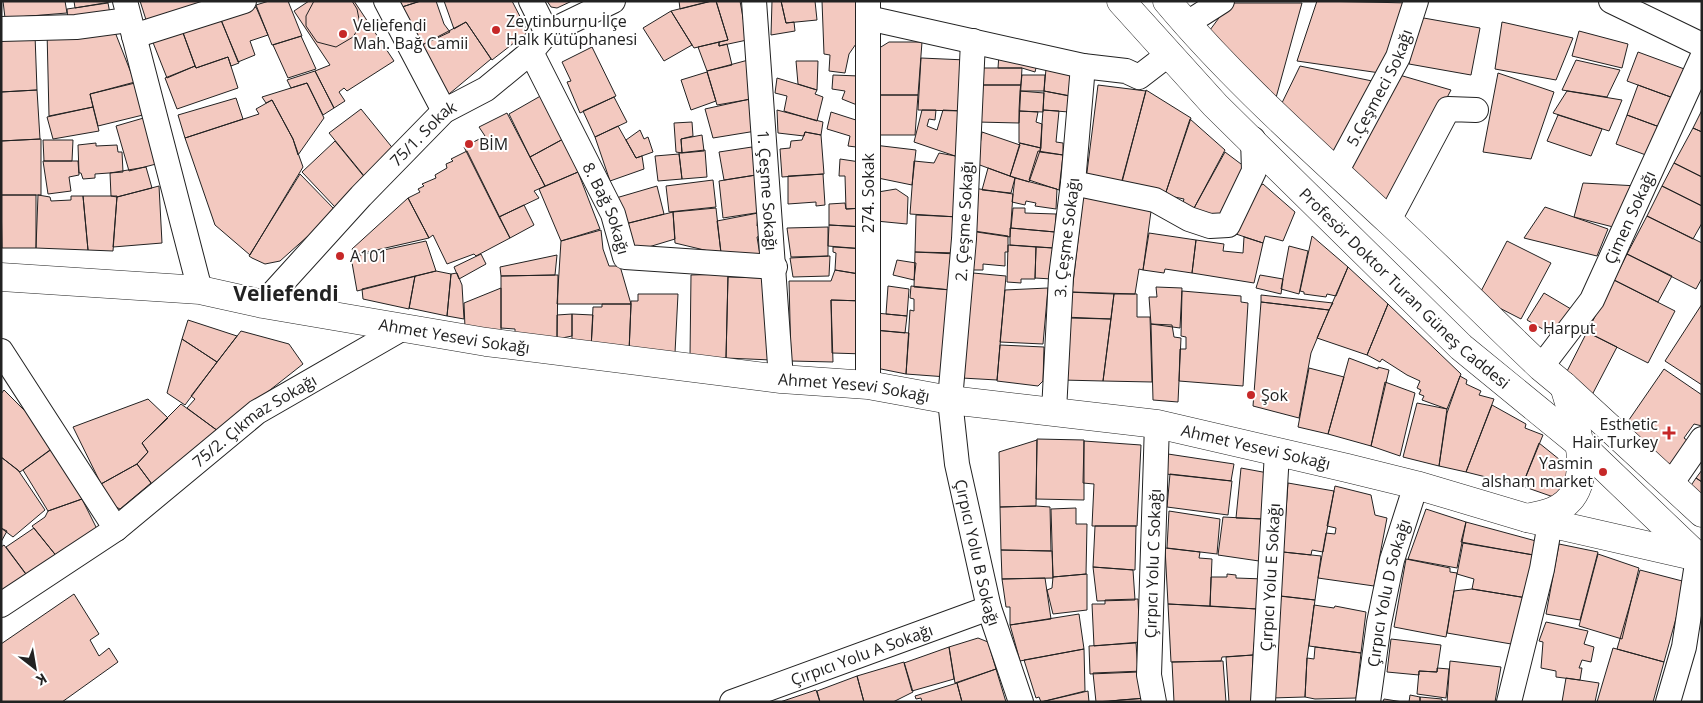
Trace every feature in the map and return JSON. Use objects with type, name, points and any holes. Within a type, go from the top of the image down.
[{"type":"street","points":[[1,29],[76,27],[244,1]]},
{"type":"street","points":[[386,1],[444,112]]},
{"type":"street","points":[[530,1],[548,32]]},
{"type":"street","name":"75/1. Sokak","points":[[263,304],[361,196],[444,112],[486,90],[531,52],[548,32],[613,1]]},
{"type":"street","name":"1. Çeşme Sokağı","points":[[754,1],[775,267],[781,379]]},
{"type":"street","name":"Profesör Doktor Turan Güneş Caddesi","points":[[1121,1],[1216,105],[1461,347],[1582,446],[1700,559]]},
{"type":"street","name":"Profesör Doktor Turan Güneş Caddesi","points":[[1167,1],[1186,24],[1287,128],[1388,220],[1541,367],[1702,513]]},
{"type":"street","points":[[1186,24],[1222,1]]},
{"type":"street","name":"5.Çeşmeci Sokağı","points":[[1336,172],[1398,57],[1416,1]]},
{"type":"street","points":[[1611,1],[1702,45]]},
{"type":"street","points":[[868,10],[973,41],[1084,66],[1126,71],[1139,77],[1169,54]]},
{"type":"street","name":"274. Sokak","points":[[868,10],[868,385]]},
{"type":"street","points":[[129,19],[200,290]]},
{"type":"street","name":"2. Çeşme Sokağı","points":[[950,400],[964,239],[973,41]]},
{"type":"street","name":"8. Bağ Sokağı","points":[[531,52],[613,214],[625,257],[775,267]]},
{"type":"street","name":"Çimen Sokağı","points":[[1541,367],[1592,300],[1702,58]]},
{"type":"street","name":"3. Çeşme Sokağı","points":[[1054,411],[1061,277],[1073,183],[1084,66]]},
{"type":"street","points":[[1388,220],[1448,109],[1476,110]]},
{"type":"street","points":[[1073,183],[1155,200],[1189,219],[1210,226],[1228,225],[1254,171],[1253,140]]},
{"type":"street","name":"Ahmet Yesevi Sokağı","points":[[1,277],[200,290],[263,304],[486,342],[781,379],[868,385],[950,400],[1157,424],[1416,485],[1539,520],[1700,559]]},
{"type":"street","name":"75/2. Çıkmaz Sokağı","points":[[1,605],[116,529],[257,412],[404,328]]},
{"type":"street","points":[[1,351],[116,529]]},
{"type":"street","points":[[1509,702],[1542,569],[1539,520],[1569,499],[1579,482],[1582,446],[1564,386]]},
{"type":"street","name":"Çırpıcı Yolu B Sokağı","points":[[950,400],[957,464],[989,608],[1021,702]]},
{"type":"street","name":"Çırpıcı Yolu C Sokağı","points":[[1154,702],[1149,675],[1157,424]]},
{"type":"street","points":[[1671,484],[1702,440]]},
{"type":"street","name":"Çırpıcı Yolu E Sokağı","points":[[1263,702],[1277,452]]},
{"type":"street","name":"Çırpıcı Yolu D Sokağı","points":[[1368,702],[1379,623],[1392,560],[1416,485]]},
{"type":"street","points":[[1668,702],[1684,648],[1700,559]]},
{"type":"street","name":"Çırpıcı Yolu A Sokağı","points":[[732,702],[989,608]]},
{"type":"building","points":[[3,1],[65,1],[67,13],[5,18]]},
{"type":"building","points":[[74,1],[116,1],[75,8]]},
{"type":"building","points":[[140,1],[206,1],[148,26]]},
{"type":"building","points":[[269,1],[288,1],[302,36],[272,45],[256,5]]},
{"type":"building","name":"Veliefendi Mah. Bağ Camii","points":[[309,1],[354,1],[394,61],[347,91],[344,88],[339,92],[345,101],[334,108],[315,71],[330,65],[294,11]]},
{"type":"building","points":[[314,1],[352,1],[357,9],[359,19],[358,29],[353,37],[336,47],[317,42],[306,26],[306,16]]},
{"type":"building","points":[[394,1],[421,1],[402,7]]},
{"type":"building","points":[[420,1],[436,1],[444,24],[450,32],[422,45],[402,7]]},
{"type":"building","points":[[444,1],[512,1],[528,32],[492,60],[466,22],[454,29]]},
{"type":"building","points":[[547,1],[572,1],[557,8],[551,7]]},
{"type":"building","points":[[679,1],[712,1],[680,9]]},
{"type":"building","points":[[716,1],[728,40],[694,48],[671,11]]},
{"type":"building","points":[[716,1],[740,1],[747,40],[719,46],[719,42],[728,40]]},
{"type":"building","points":[[772,1],[781,1],[786,23],[794,22],[795,31],[771,35]]},
{"type":"building","points":[[781,1],[815,1],[817,20],[786,23]]},
{"type":"building","points":[[822,1],[863,1],[858,41],[849,54],[845,73],[829,71],[830,55],[824,54]]},
{"type":"building","points":[[1317,1],[1411,3],[1387,74],[1297,61]]},
{"type":"building","points":[[108,3],[111,19],[68,21],[67,9]]},
{"type":"building","points":[[1230,3],[1302,3],[1274,105],[1207,34]]},
{"type":"building","points":[[256,7],[268,35],[250,41],[255,55],[238,62],[220,17]]},
{"type":"building","points":[[671,11],[692,45],[664,61],[643,28]]},
{"type":"building","points":[[1418,17],[1480,28],[1471,75],[1409,64]]},
{"type":"building","points":[[220,18],[239,63],[231,66],[228,57],[196,68],[182,30]]},
{"type":"building","points":[[466,22],[491,59],[449,94],[446,93],[422,45]]},
{"type":"building","points":[[1502,22],[1573,38],[1556,80],[1495,69]]},
{"type":"building","points":[[113,27],[135,83],[90,94],[93,107],[49,116],[47,31]]},
{"type":"building","points":[[182,30],[195,66],[167,78],[152,40]]},
{"type":"building","points":[[1579,31],[1628,44],[1622,68],[1572,56]]},
{"type":"building","points":[[35,35],[37,90],[1,92],[1,36]]},
{"type":"building","points":[[301,36],[316,69],[288,78],[273,45]]},
{"type":"building","points":[[719,42],[719,46],[727,44],[732,65],[707,71],[698,47]]},
{"type":"building","points":[[889,42],[922,42],[918,95],[879,95],[876,50]]},
{"type":"building","points":[[592,47],[616,96],[580,113],[567,82],[571,81],[562,62]]},
{"type":"building","points":[[1638,52],[1687,70],[1676,99],[1627,81]]},
{"type":"building","points":[[999,54],[1037,64],[1035,72],[1022,68],[998,68]]},
{"type":"building","points":[[228,57],[238,88],[177,109],[165,78],[195,66],[196,68]]},
{"type":"building","points":[[921,58],[966,60],[964,111],[918,110]]},
{"type":"building","points":[[752,59],[757,98],[717,105],[707,71]]},
{"type":"building","points":[[1576,60],[1620,70],[1607,97],[1562,90]]},
{"type":"building","points":[[796,61],[818,61],[817,90],[798,84]]},
{"type":"building","points":[[1300,66],[1377,82],[1338,158],[1279,109]]},
{"type":"building","points":[[981,68],[1022,68],[1021,85],[980,85]]},
{"type":"building","points":[[1046,69],[1071,71],[1069,96],[1044,91]]},
{"type":"building","points":[[315,71],[334,108],[323,115],[307,83],[291,88],[287,80]]},
{"type":"building","points":[[707,72],[716,101],[691,110],[681,80]]},
{"type":"building","points":[[1498,73],[1554,92],[1531,159],[1483,152]]},
{"type":"building","points":[[1396,74],[1451,90],[1389,208],[1344,171]]},
{"type":"building","points":[[833,75],[859,76],[857,105],[842,99],[845,91],[832,89]]},
{"type":"building","points":[[1022,75],[1045,75],[1044,91],[1020,91]]},
{"type":"building","points":[[777,78],[817,90],[815,94],[823,97],[817,121],[784,111],[787,96],[775,93]]},
{"type":"building","points":[[135,82],[147,114],[98,126],[90,94]]},
{"type":"building","points":[[307,83],[324,118],[298,155],[293,139],[272,100],[266,103],[262,97]]},
{"type":"building","points":[[979,85],[1021,85],[1019,123],[977,122]]},
{"type":"building","points":[[1098,85],[1146,91],[1121,184],[1086,180]]},
{"type":"building","points":[[1638,85],[1676,99],[1665,129],[1627,115]]},
{"type":"building","points":[[37,90],[40,139],[1,141],[1,92]]},
{"type":"building","points":[[1146,90],[1191,118],[1165,195],[1121,186]]},
{"type":"building","points":[[1020,91],[1044,93],[1043,112],[1019,111]]},
{"type":"building","points":[[1044,91],[1071,96],[1069,112],[1043,110]]},
{"type":"building","points":[[1567,91],[1622,100],[1609,131],[1553,113]]},
{"type":"building","points":[[544,94],[565,138],[530,157],[509,114]]},
{"type":"building","points":[[879,95],[918,95],[915,135],[873,135]]},
{"type":"building","points":[[614,97],[627,122],[595,137],[583,111]]},
{"type":"building","points":[[236,98],[243,119],[185,138],[178,115]]},
{"type":"building","points":[[750,99],[756,131],[713,138],[705,109]]},
{"type":"building","points":[[272,100],[293,139],[303,167],[250,255],[215,225],[185,138],[259,114],[256,109]]},
{"type":"building","points":[[93,107],[99,131],[53,139],[47,117]]},
{"type":"building","points":[[361,109],[395,151],[365,177],[329,133]]},
{"type":"building","points":[[777,110],[823,122],[821,135],[805,132],[804,136],[778,133]]},
{"type":"building","points":[[922,110],[936,110],[935,120],[929,119],[927,126],[937,130],[943,110],[964,111],[958,157],[914,142]]},
{"type":"building","points":[[1043,110],[1059,111],[1056,142],[1063,143],[1063,155],[1040,152]]},
{"type":"building","points":[[1702,110],[1702,132],[1693,128]]},
{"type":"building","points":[[1019,111],[1038,112],[1036,122],[1042,124],[1041,148],[1019,143]]},
{"type":"building","points":[[831,112],[859,121],[856,147],[848,146],[850,136],[827,129]]},
{"type":"building","points":[[507,113],[545,186],[534,191],[539,198],[499,217],[464,147],[485,136],[479,127]]},
{"type":"building","points":[[1558,115],[1602,129],[1591,156],[1547,141]]},
{"type":"building","points":[[1627,115],[1665,129],[1654,158],[1616,144]]},
{"type":"building","points":[[147,117],[160,163],[129,171],[116,126]]},
{"type":"building","points":[[1190,119],[1225,150],[1193,210],[1181,209],[1184,199],[1165,195]]},
{"type":"building","points":[[692,122],[693,136],[681,139],[682,153],[676,152],[674,123]]},
{"type":"building","points":[[618,126],[636,158],[642,156],[644,169],[610,181],[595,137]]},
{"type":"building","points":[[1693,128],[1702,132],[1702,177],[1674,163]]},
{"type":"building","points":[[640,130],[644,139],[648,137],[653,152],[636,158],[626,140]]},
{"type":"building","points":[[805,132],[821,135],[824,174],[782,177],[780,149],[790,148],[791,141],[802,140]]},
{"type":"building","points":[[982,132],[1020,145],[1010,176],[977,164]]},
{"type":"building","points":[[702,135],[704,151],[682,153],[681,139]]},
{"type":"building","points":[[565,138],[578,172],[545,186],[530,157]]},
{"type":"building","points":[[41,139],[41,195],[1,195],[1,141]]},
{"type":"building","points":[[43,140],[73,140],[72,161],[44,161]]},
{"type":"building","points":[[335,141],[366,179],[335,207],[302,172]]},
{"type":"building","points":[[96,143],[96,146],[117,145],[118,152],[122,152],[123,172],[95,174],[95,178],[83,179],[81,173],[79,173],[78,145]]},
{"type":"building","points":[[1020,143],[1041,148],[1029,182],[1010,176]]},
{"type":"building","points":[[874,145],[916,150],[912,185],[873,177]]},
{"type":"building","points":[[752,147],[756,175],[724,180],[719,152]]},
{"type":"building","points":[[705,150],[707,177],[682,179],[679,153]]},
{"type":"building","points":[[467,151],[510,238],[476,256],[474,254],[447,264],[433,235],[429,238],[408,198],[420,192],[418,189],[424,186],[422,184],[436,178],[435,175],[447,168],[446,164],[453,161],[451,159]]},
{"type":"building","points":[[1038,151],[1063,155],[1059,190],[1029,180]]},
{"type":"building","points":[[1225,152],[1249,170],[1221,222],[1193,210]]},
{"type":"building","points":[[939,153],[961,157],[957,217],[910,214],[914,161],[934,163]]},
{"type":"building","points":[[679,154],[682,179],[658,181],[655,156]]},
{"type":"building","points":[[840,159],[860,162],[862,208],[846,209],[845,176],[839,176]]},
{"type":"building","points":[[43,161],[78,161],[79,175],[69,177],[71,191],[48,194]]},
{"type":"building","points":[[1674,163],[1702,177],[1702,206],[1662,186]]},
{"type":"building","points":[[146,167],[152,188],[117,197],[111,196],[110,173]]},
{"type":"building","points":[[988,168],[1015,178],[1011,193],[982,190]]},
{"type":"building","points":[[578,172],[600,229],[561,241],[539,189]]},
{"type":"building","points":[[300,174],[336,211],[280,261],[265,264],[252,258],[249,256]]},
{"type":"building","points":[[823,174],[825,205],[816,206],[816,202],[788,204],[788,176]]},
{"type":"building","points":[[756,175],[762,212],[723,218],[719,181]]},
{"type":"building","points":[[1015,178],[1057,189],[1056,209],[1035,206],[1036,203],[1026,201],[1025,205],[1012,202]]},
{"type":"building","points":[[713,180],[716,207],[669,212],[666,186]]},
{"type":"building","points":[[1583,183],[1638,186],[1621,229],[1574,217]]},
{"type":"building","points":[[1263,184],[1295,212],[1283,241],[1265,236],[1263,243],[1236,234],[1253,190]]},
{"type":"building","points":[[159,186],[162,243],[113,247],[117,197]]},
{"type":"building","points":[[657,186],[664,214],[625,224],[616,198]]},
{"type":"building","points":[[1662,186],[1702,206],[1702,223],[1693,239],[1647,216]]},
{"type":"building","points":[[973,188],[1013,194],[1010,237],[970,231]]},
{"type":"building","points":[[896,189],[908,197],[907,224],[876,221],[878,192]]},
{"type":"building","points":[[1,195],[36,195],[36,248],[2,248]]},
{"type":"building","points":[[38,195],[50,197],[51,201],[71,200],[71,196],[83,196],[88,250],[36,248]]},
{"type":"building","points":[[83,196],[117,196],[113,251],[88,250]]},
{"type":"building","points":[[1083,197],[1152,204],[1143,270],[1139,269],[1135,294],[1072,292]]},
{"type":"building","points":[[408,198],[429,238],[355,255],[352,249]]},
{"type":"building","points":[[845,203],[846,209],[866,208],[865,227],[829,225],[829,204]]},
{"type":"building","points":[[524,205],[534,225],[510,238],[499,217]]},
{"type":"building","points":[[1545,207],[1608,229],[1597,256],[1524,238]]},
{"type":"building","points":[[716,208],[721,254],[675,243],[673,212]]},
{"type":"building","points":[[1013,208],[1025,208],[1025,213],[1056,214],[1055,232],[1011,228]]},
{"type":"building","points":[[673,212],[675,239],[632,252],[625,224]]},
{"type":"building","points":[[758,213],[757,226],[759,226],[760,236],[757,237],[760,255],[721,252],[717,221]]},
{"type":"building","points":[[916,215],[960,217],[957,254],[915,252]]},
{"type":"building","points":[[1647,216],[1702,243],[1702,278],[1696,289],[1627,254]]},
{"type":"building","points":[[829,225],[867,227],[864,249],[828,246]]},
{"type":"building","points":[[828,227],[828,256],[791,257],[787,228]]},
{"type":"building","points":[[1010,228],[1055,232],[1054,248],[1010,245]]},
{"type":"building","points":[[601,230],[603,249],[609,266],[620,266],[631,304],[557,304],[561,241]]},
{"type":"building","points":[[974,231],[1008,236],[1008,252],[1005,252],[1005,266],[983,264],[983,270],[972,270]]},
{"type":"building","points":[[1149,233],[1196,240],[1192,273],[1165,269],[1164,273],[1143,270]]},
{"type":"building","points":[[1312,236],[1348,267],[1336,296],[1327,294],[1326,297],[1304,294],[1304,292],[1300,291]]},
{"type":"building","points":[[1244,237],[1263,243],[1254,283],[1192,273],[1196,240],[1224,244],[1223,251],[1243,253]]},
{"type":"building","points":[[426,241],[436,271],[357,291],[351,257]]},
{"type":"building","points":[[1507,241],[1551,263],[1521,319],[1478,297]]},
{"type":"building","points":[[1008,245],[1036,247],[1035,279],[1021,279],[1021,283],[1007,282]]},
{"type":"building","points":[[1289,246],[1308,251],[1299,294],[1281,289]]},
{"type":"building","points":[[833,247],[867,249],[865,275],[835,270],[836,253],[833,252]]},
{"type":"building","points":[[1036,247],[1053,248],[1052,279],[1035,278]]},
{"type":"building","points":[[915,252],[960,253],[951,290],[914,287]]},
{"type":"building","points":[[481,254],[486,264],[459,279],[454,267]]},
{"type":"building","points":[[1627,254],[1672,276],[1658,302],[1614,280]]},
{"type":"building","points":[[557,255],[555,275],[501,276],[500,267]]},
{"type":"building","points":[[830,256],[829,276],[793,277],[790,258]]},
{"type":"building","points":[[897,260],[916,263],[914,280],[893,275]]},
{"type":"building","points":[[1348,267],[1388,304],[1367,355],[1317,338]]},
{"type":"building","points":[[835,270],[865,275],[864,301],[831,300],[833,362],[791,361],[789,281],[831,281]]},
{"type":"building","points":[[436,271],[451,274],[447,316],[409,308],[415,276]]},
{"type":"building","points":[[457,273],[462,285],[464,319],[447,316],[451,274]]},
{"type":"building","points":[[973,273],[1006,276],[997,380],[962,378]]},
{"type":"building","points":[[728,274],[726,358],[690,356],[691,275]]},
{"type":"building","points":[[558,275],[557,339],[515,336],[515,329],[501,328],[501,276]]},
{"type":"building","points":[[1260,275],[1283,279],[1281,294],[1256,288]]},
{"type":"building","points":[[415,276],[409,309],[363,299],[362,289]]},
{"type":"building","points":[[728,277],[765,278],[771,360],[726,358]]},
{"type":"building","points":[[1614,280],[1675,311],[1648,363],[1587,332]]},
{"type":"building","points":[[888,286],[909,289],[907,316],[886,314]]},
{"type":"building","points":[[911,286],[951,290],[947,377],[906,374],[910,310],[914,311],[914,299],[910,298]]},
{"type":"building","points":[[1156,287],[1182,288],[1180,328],[1151,324],[1149,297],[1157,297]]},
{"type":"building","points":[[501,288],[501,337],[465,328],[464,303]]},
{"type":"building","points":[[1048,288],[1043,344],[1000,342],[1005,290]]},
{"type":"building","points":[[1182,291],[1241,296],[1241,302],[1248,303],[1243,386],[1179,381],[1180,349],[1186,349],[1186,337],[1181,336]]},
{"type":"building","points":[[1067,292],[1114,294],[1111,319],[1064,317]]},
{"type":"building","points":[[1544,293],[1576,312],[1560,339],[1527,320]]},
{"type":"building","points":[[638,294],[678,294],[675,353],[629,351],[631,301],[638,301]]},
{"type":"building","points":[[1114,294],[1137,294],[1137,317],[1150,317],[1152,382],[1103,381]]},
{"type":"building","points":[[1261,295],[1333,303],[1329,310],[1261,302]]},
{"type":"building","points":[[831,300],[864,301],[865,354],[832,353]]},
{"type":"building","points":[[1261,302],[1329,310],[1311,353],[1299,418],[1253,406]]},
{"type":"building","points":[[602,304],[631,304],[629,353],[591,350],[593,307],[602,307]]},
{"type":"building","points":[[1388,304],[1461,374],[1447,409],[1422,400],[1424,396],[1419,394],[1421,390],[1417,388],[1420,381],[1382,359],[1380,362],[1367,355]]},
{"type":"building","points":[[1702,304],[1702,385],[1665,361]]},
{"type":"building","points":[[876,313],[907,316],[905,333],[875,330]]},
{"type":"building","points":[[572,314],[593,315],[591,348],[572,347]]},
{"type":"building","points":[[572,314],[572,336],[557,339],[557,315]]},
{"type":"building","points":[[1068,318],[1111,319],[1103,381],[1062,380]]},
{"type":"building","points":[[188,320],[237,336],[217,362],[182,339]]},
{"type":"building","points":[[1151,324],[1172,325],[1174,337],[1181,338],[1178,402],[1153,400]]},
{"type":"building","points":[[873,330],[909,333],[906,374],[871,367]]},
{"type":"building","points":[[241,331],[289,344],[303,364],[218,431],[187,408],[195,399],[191,396]]},
{"type":"building","points":[[1587,332],[1617,347],[1592,395],[1562,381]]},
{"type":"building","points":[[182,339],[217,362],[185,405],[167,393]]},
{"type":"building","points":[[1000,345],[1044,347],[1043,381],[1038,386],[997,381]]},
{"type":"building","points":[[1349,358],[1378,369],[1378,367],[1389,370],[1371,446],[1328,434]]},
{"type":"building","points":[[1309,368],[1344,377],[1328,434],[1298,427]]},
{"type":"building","points":[[1664,369],[1702,395],[1702,426],[1694,424],[1684,438],[1692,444],[1675,468],[1622,430]]},
{"type":"building","points":[[1460,376],[1467,380],[1466,384],[1481,391],[1479,395],[1494,399],[1466,472],[1439,466],[1447,413]]},
{"type":"building","points":[[1385,382],[1415,393],[1400,456],[1371,446]]},
{"type":"building","points":[[4,390],[58,444],[20,472],[1,457],[1,394]]},
{"type":"building","points":[[148,399],[168,418],[142,443],[148,452],[137,464],[101,484],[73,427]]},
{"type":"building","points":[[1417,403],[1447,409],[1439,466],[1403,457]]},
{"type":"building","points":[[181,404],[218,431],[152,484],[137,464],[148,452],[142,443]]},
{"type":"building","points":[[1492,405],[1526,424],[1525,428],[1543,435],[1522,486],[1466,472]]},
{"type":"building","points":[[1037,439],[1084,440],[1084,500],[1036,499]]},
{"type":"building","points":[[1037,440],[1036,506],[1000,507],[999,452]]},
{"type":"building","points":[[1084,441],[1141,445],[1137,526],[1092,526],[1094,484],[1083,483]]},
{"type":"building","points":[[1539,443],[1575,472],[1562,500],[1522,486]]},
{"type":"building","points":[[56,446],[82,499],[48,511],[23,470]]},
{"type":"building","points":[[1168,454],[1234,464],[1231,481],[1166,474]]},
{"type":"building","points":[[1,457],[18,470],[45,510],[13,537],[1,528]]},
{"type":"building","points":[[137,464],[151,483],[120,509],[110,504],[101,484]]},
{"type":"building","points":[[1241,468],[1268,473],[1263,519],[1236,518]]},
{"type":"building","points":[[1702,470],[1702,482],[1696,478]]},
{"type":"building","points":[[1170,474],[1232,481],[1228,515],[1167,507]]},
{"type":"building","points":[[1696,478],[1702,482],[1702,509],[1684,496]]},
{"type":"building","points":[[1288,483],[1334,491],[1323,552],[1312,550],[1311,555],[1283,552]]},
{"type":"building","points":[[1335,486],[1371,495],[1375,515],[1387,518],[1374,586],[1318,578],[1326,533],[1335,534],[1336,528],[1327,526]]},
{"type":"building","points":[[82,499],[98,531],[58,558],[32,526],[45,517],[48,511]]},
{"type":"building","points":[[1000,507],[1050,507],[1051,551],[1001,550]]},
{"type":"building","points":[[1076,508],[1076,524],[1087,524],[1086,574],[1053,577],[1051,509]]},
{"type":"building","points":[[1426,509],[1466,522],[1457,568],[1408,559]]},
{"type":"building","points":[[1169,511],[1220,519],[1217,554],[1167,548]]},
{"type":"building","points":[[1223,517],[1263,519],[1259,561],[1218,555]]},
{"type":"building","points":[[1466,522],[1536,541],[1533,555],[1461,542]]},
{"type":"building","points":[[1095,526],[1136,526],[1135,570],[1093,567]]},
{"type":"building","points":[[1,528],[7,531],[1,542]]},
{"type":"building","points":[[34,528],[58,558],[29,578],[6,547]]},
{"type":"building","points":[[1463,543],[1534,555],[1527,598],[1472,589],[1474,579],[1457,574]]},
{"type":"building","points":[[1559,544],[1598,552],[1580,620],[1546,614]]},
{"type":"building","points":[[4,545],[28,577],[1,595],[1,547]]},
{"type":"building","points":[[1165,548],[1200,552],[1199,558],[1212,559],[1210,606],[1168,604]]},
{"type":"building","points":[[1001,550],[1052,551],[1053,578],[1002,579]]},
{"type":"building","points":[[1283,552],[1321,556],[1315,600],[1279,596]]},
{"type":"building","points":[[1598,554],[1639,568],[1622,639],[1579,626]]},
{"type":"building","points":[[1406,559],[1450,568],[1450,572],[1457,573],[1446,637],[1394,627]]},
{"type":"building","points":[[1093,567],[1133,570],[1135,600],[1097,601]]},
{"type":"building","points":[[1640,570],[1686,582],[1664,662],[1617,649]]},
{"type":"building","points":[[1087,574],[1087,610],[1053,614],[1047,590],[1052,588],[1053,577]]},
{"type":"building","points":[[1227,574],[1236,575],[1236,578],[1264,579],[1256,609],[1210,606],[1211,577],[1227,577]]},
{"type":"building","points":[[1045,578],[1051,619],[1010,625],[1010,607],[1006,607],[1002,579]]},
{"type":"building","points":[[1472,589],[1527,598],[1517,645],[1447,633],[1454,591]]},
{"type":"building","points":[[74,594],[99,634],[90,640],[99,656],[109,648],[118,662],[62,702],[1,702],[1,644]]},
{"type":"building","points":[[1281,596],[1315,600],[1307,658],[1305,697],[1271,698]]},
{"type":"building","points":[[1138,599],[1140,642],[1094,646],[1092,604],[1105,604],[1105,600]]},
{"type":"building","points":[[1168,604],[1258,609],[1253,655],[1222,657],[1221,661],[1171,662]]},
{"type":"building","points":[[1314,605],[1334,608],[1335,606],[1366,612],[1361,653],[1309,646]]},
{"type":"building","points":[[1079,614],[1084,649],[1020,661],[1010,625]]},
{"type":"building","points":[[1546,622],[1588,631],[1584,644],[1594,647],[1591,662],[1582,660],[1579,668],[1582,668],[1580,680],[1556,677],[1556,671],[1541,668],[1543,642],[1539,641]]},
{"type":"building","points":[[978,638],[988,642],[996,669],[955,683],[949,647]]},
{"type":"building","points":[[1391,639],[1441,645],[1437,672],[1419,671],[1419,675],[1387,672]]},
{"type":"building","points":[[1136,643],[1138,672],[1090,674],[1089,646]]},
{"type":"building","points":[[949,647],[954,679],[912,691],[904,663]]},
{"type":"building","points":[[1315,647],[1361,653],[1356,698],[1315,699],[1305,697],[1307,658],[1314,659]]},
{"type":"building","points":[[1613,648],[1664,662],[1653,702],[1597,702]]},
{"type":"building","points":[[1084,649],[1085,691],[1041,702],[1039,697],[1036,698],[1024,660]]},
{"type":"building","points":[[1253,655],[1251,702],[1229,702],[1226,657]]},
{"type":"building","points":[[1223,661],[1226,702],[1174,702],[1172,662]]},
{"type":"building","points":[[1450,661],[1501,667],[1495,702],[1447,702]]},
{"type":"building","points":[[904,662],[913,692],[893,702],[864,702],[857,676]]},
{"type":"building","points":[[1437,668],[1449,669],[1446,698],[1417,694],[1419,671],[1437,672]]},
{"type":"building","points":[[996,669],[1006,702],[962,702],[957,683]]},
{"type":"building","points":[[1143,671],[1147,698],[1096,702],[1093,673]]},
{"type":"building","points":[[857,676],[864,702],[820,702],[817,691]]},
{"type":"building","points":[[1566,678],[1599,683],[1595,702],[1562,702]]},
{"type":"building","points":[[957,683],[962,702],[922,702],[921,698],[916,699],[915,696]]},
{"type":"building","points":[[816,690],[820,702],[780,702]]},
{"type":"building","points":[[1088,691],[1089,702],[1041,702]]},
{"type":"building","points":[[1410,695],[1420,697],[1420,702],[1409,702]]},
{"type":"building","points":[[1420,697],[1442,699],[1442,702],[1420,702]]},
{"type":"building","points":[[1146,698],[1146,702],[1105,702],[1120,700]]},
{"type":"building","points":[[1384,699],[1403,702],[1383,702]]},
{"type":"place","name":"Zeytinburnu İlçe Halk Kütüphanesi","points":[[496,30]]},
{"type":"place","name":"Veliefendi Mah. Bağ Camii","points":[[343,34]]},
{"type":"place","name":"BİM","points":[[469,144]]},
{"type":"place","name":"A101","points":[[340,256]]},
{"type":"place","name":"Harput","points":[[1533,328]]},
{"type":"place","name":"Şok","points":[[1251,395]]},
{"type":"place","name":"Esthetic Hair Turkey","points":[[1669,433]]},
{"type":"place","name":"Yasmin alsham market","points":[[1603,472]]},
{"type":"district","name":"Veliefendi","points":[[286,293]]}]
